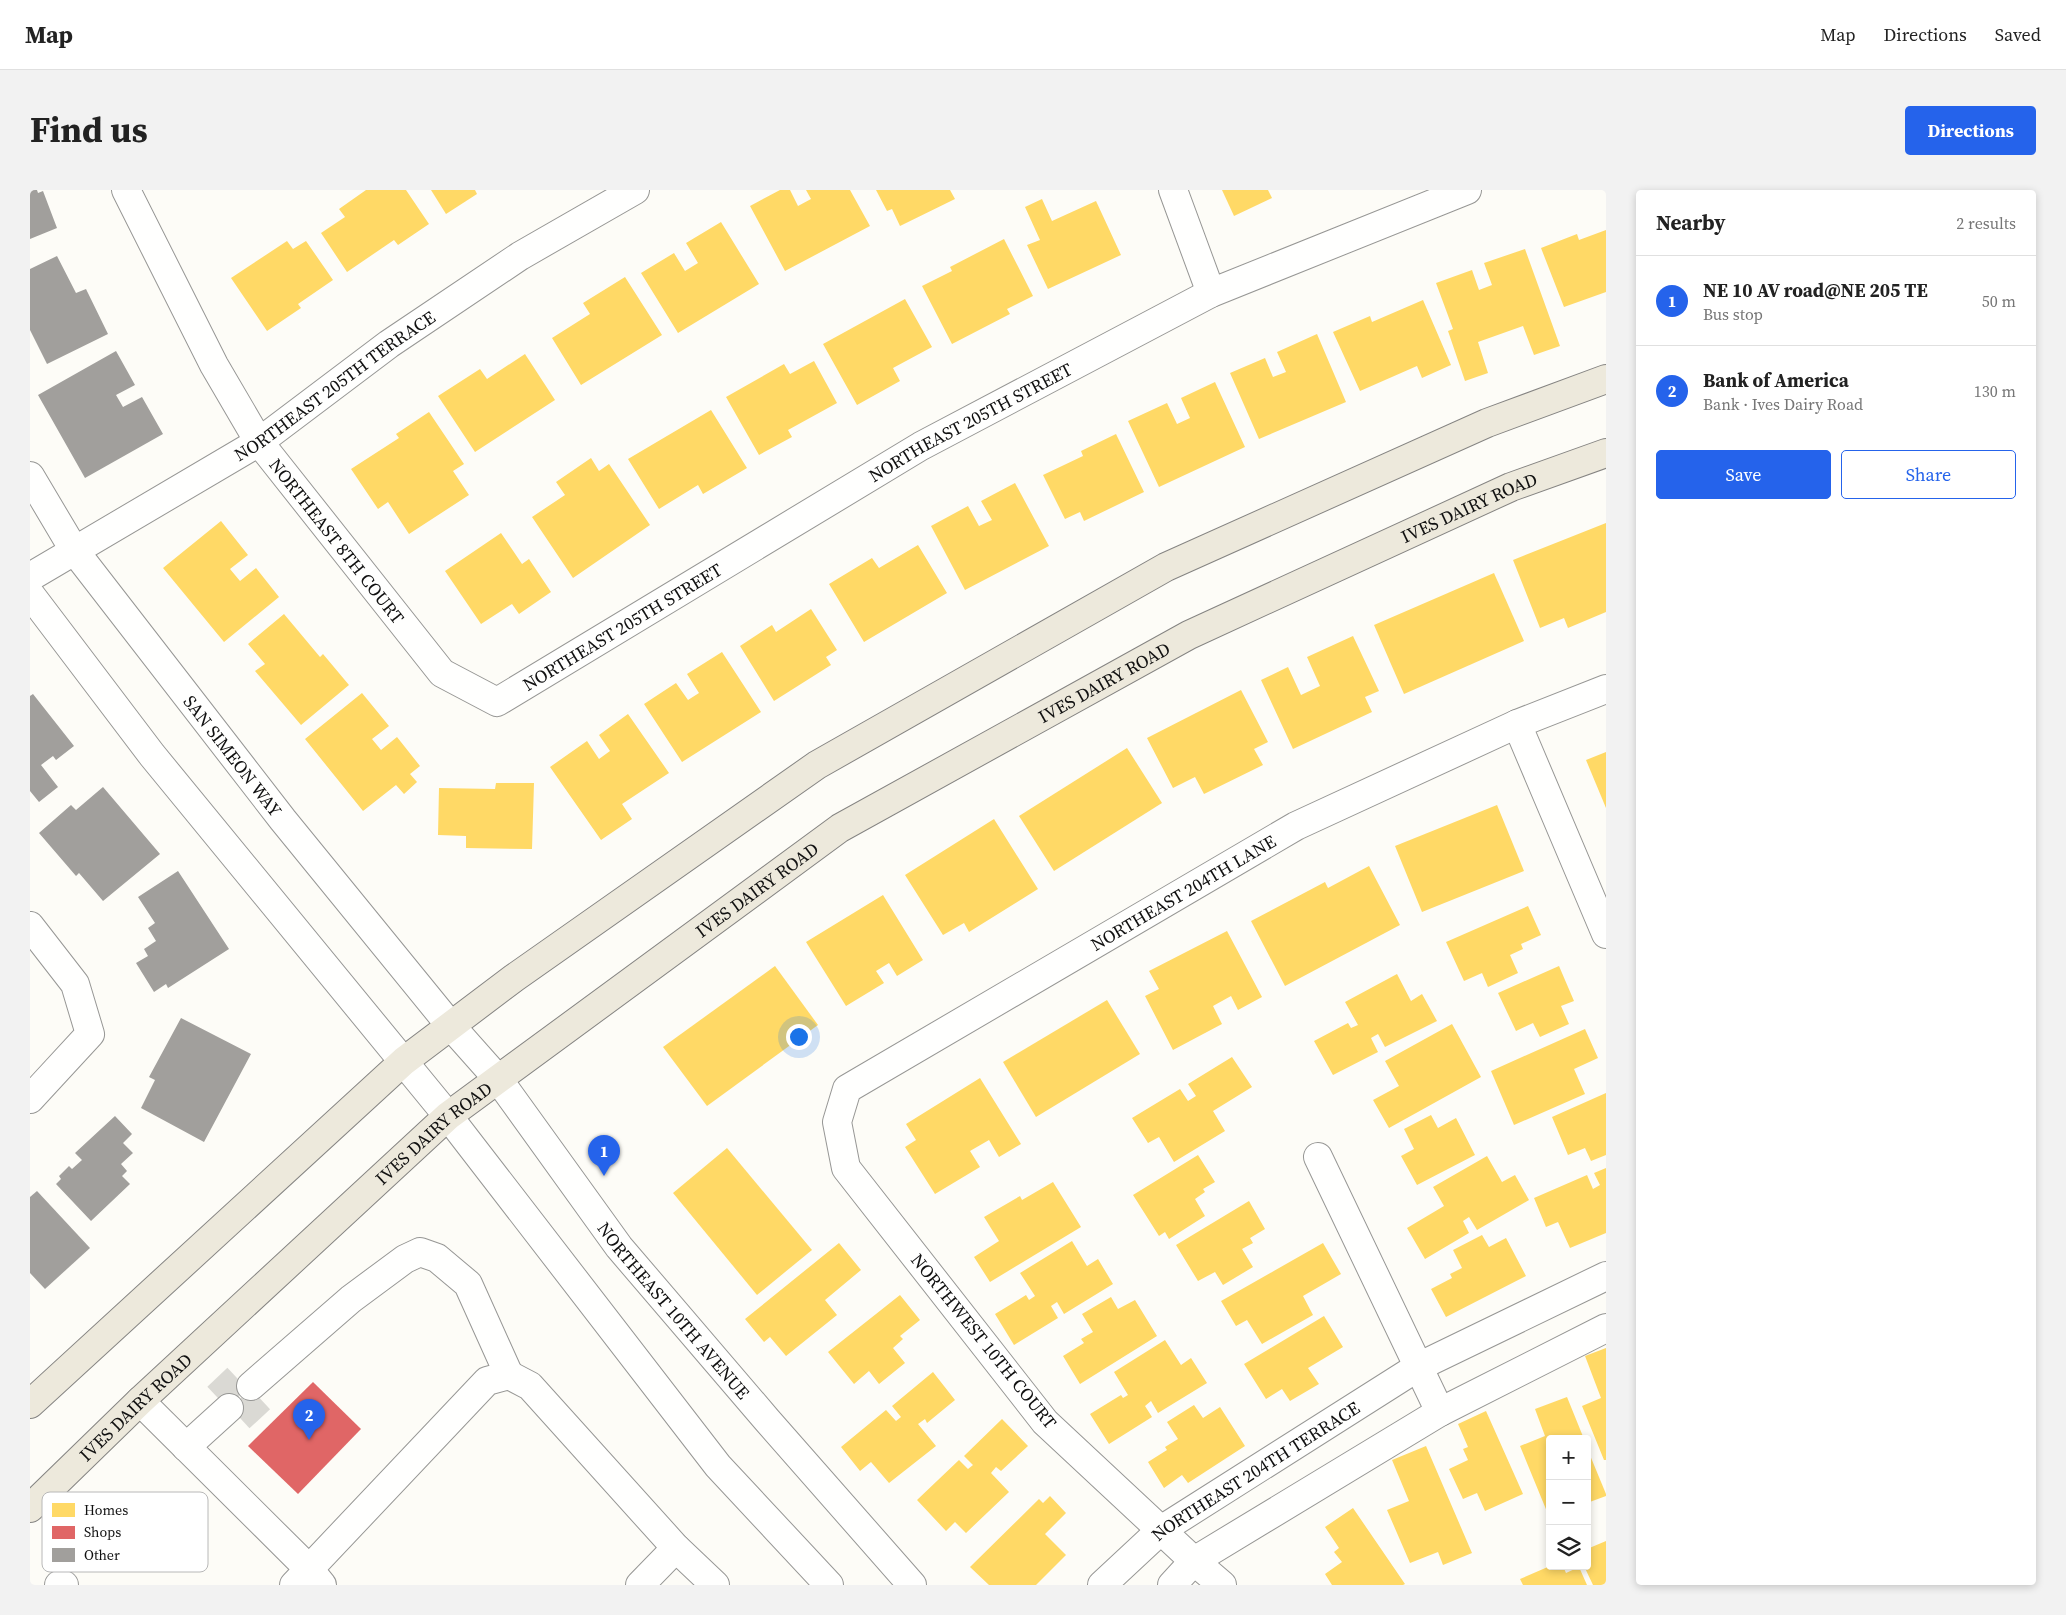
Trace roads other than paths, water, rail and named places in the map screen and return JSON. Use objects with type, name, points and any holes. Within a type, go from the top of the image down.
[{"type":"main road","points":[[30,1404],[404,1061],[514,978],[817,764],[1166,567],[1487,423],[1606,379]]},
{"type":"main road","name":"IVES DAIRY ROAD","points":[[46,1492],[140,1401],[448,1116],[840,828],[1189,635],[1511,487],[1606,453]]},
{"type":"main road","name":"IVES DAIRY ROAD","points":[[30,1508],[42,1496]]},
{"type":"street","name":"NORTHEAST 8TH COURT","points":[[126,190],[214,365],[259,442],[442,673],[497,702]]},
{"type":"street","name":"NORTHEAST 205TH TERRACE","points":[[30,577],[259,442],[389,344],[512,261],[635,190]]},
{"type":"street","points":[[1173,190],[1211,293]]},
{"type":"street","name":"NORTHEAST 205TH STREET","points":[[497,702],[921,446],[1211,293],[1468,190]]},
{"type":"street","name":"SAN SIMEON WAY","points":[[30,476],[74,550],[283,820],[450,1025]]},
{"type":"street","points":[[30,594],[152,756],[448,1116],[718,1466],[829,1585]]},
{"type":"street","name":"NORTHEAST 204TH LANE","points":[[846,1168],[837,1122],[847,1089],[1296,826],[1516,724],[1606,689]]},
{"type":"street","points":[[1516,724],[1606,934]]},
{"type":"street","points":[[30,926],[75,984],[90,1034],[30,1099]]},
{"type":"street","name":"NORTHEAST 10TH AVENUE","points":[[450,1025],[498,1079],[619,1247],[766,1420],[912,1585]]},
{"type":"street","points":[[1318,1157],[1440,1412]]},
{"type":"street","name":"NORTHWEST 10TH COURT","points":[[846,1168],[1045,1422],[1160,1530],[1222,1585]]},
{"type":"street","points":[[251,1386],[341,1290],[374,1281],[405,1258],[420,1252],[436,1258],[468,1284],[509,1375],[530,1386],[676,1548],[715,1585]]},
{"type":"street","name":"NORTHEAST 204TH TERRACE","points":[[1102,1585],[1160,1530],[1418,1367],[1606,1276]]},
{"type":"street","points":[[1172,1585],[1194,1561],[1440,1412],[1606,1328]]},
{"type":"street","points":[[140,1401],[193,1439],[308,1580],[487,1381],[509,1375]]},
{"type":"street","points":[[193,1439],[202,1413],[229,1408]]},
{"type":"street","points":[[640,1585],[676,1548]]},
{"type":"street","points":[[59,1585],[64,1585]]},
{"type":"tunnel","points":[[217,1397],[237,1378]]},
{"type":"tunnel","points":[[240,1418],[266,1394]]},
{"type":"place","name":"NE 10 AV road@NE 205 TE","points":[[604,1176]]},
{"type":"place","name":"Bank of America","points":[[309,1440]]}]
